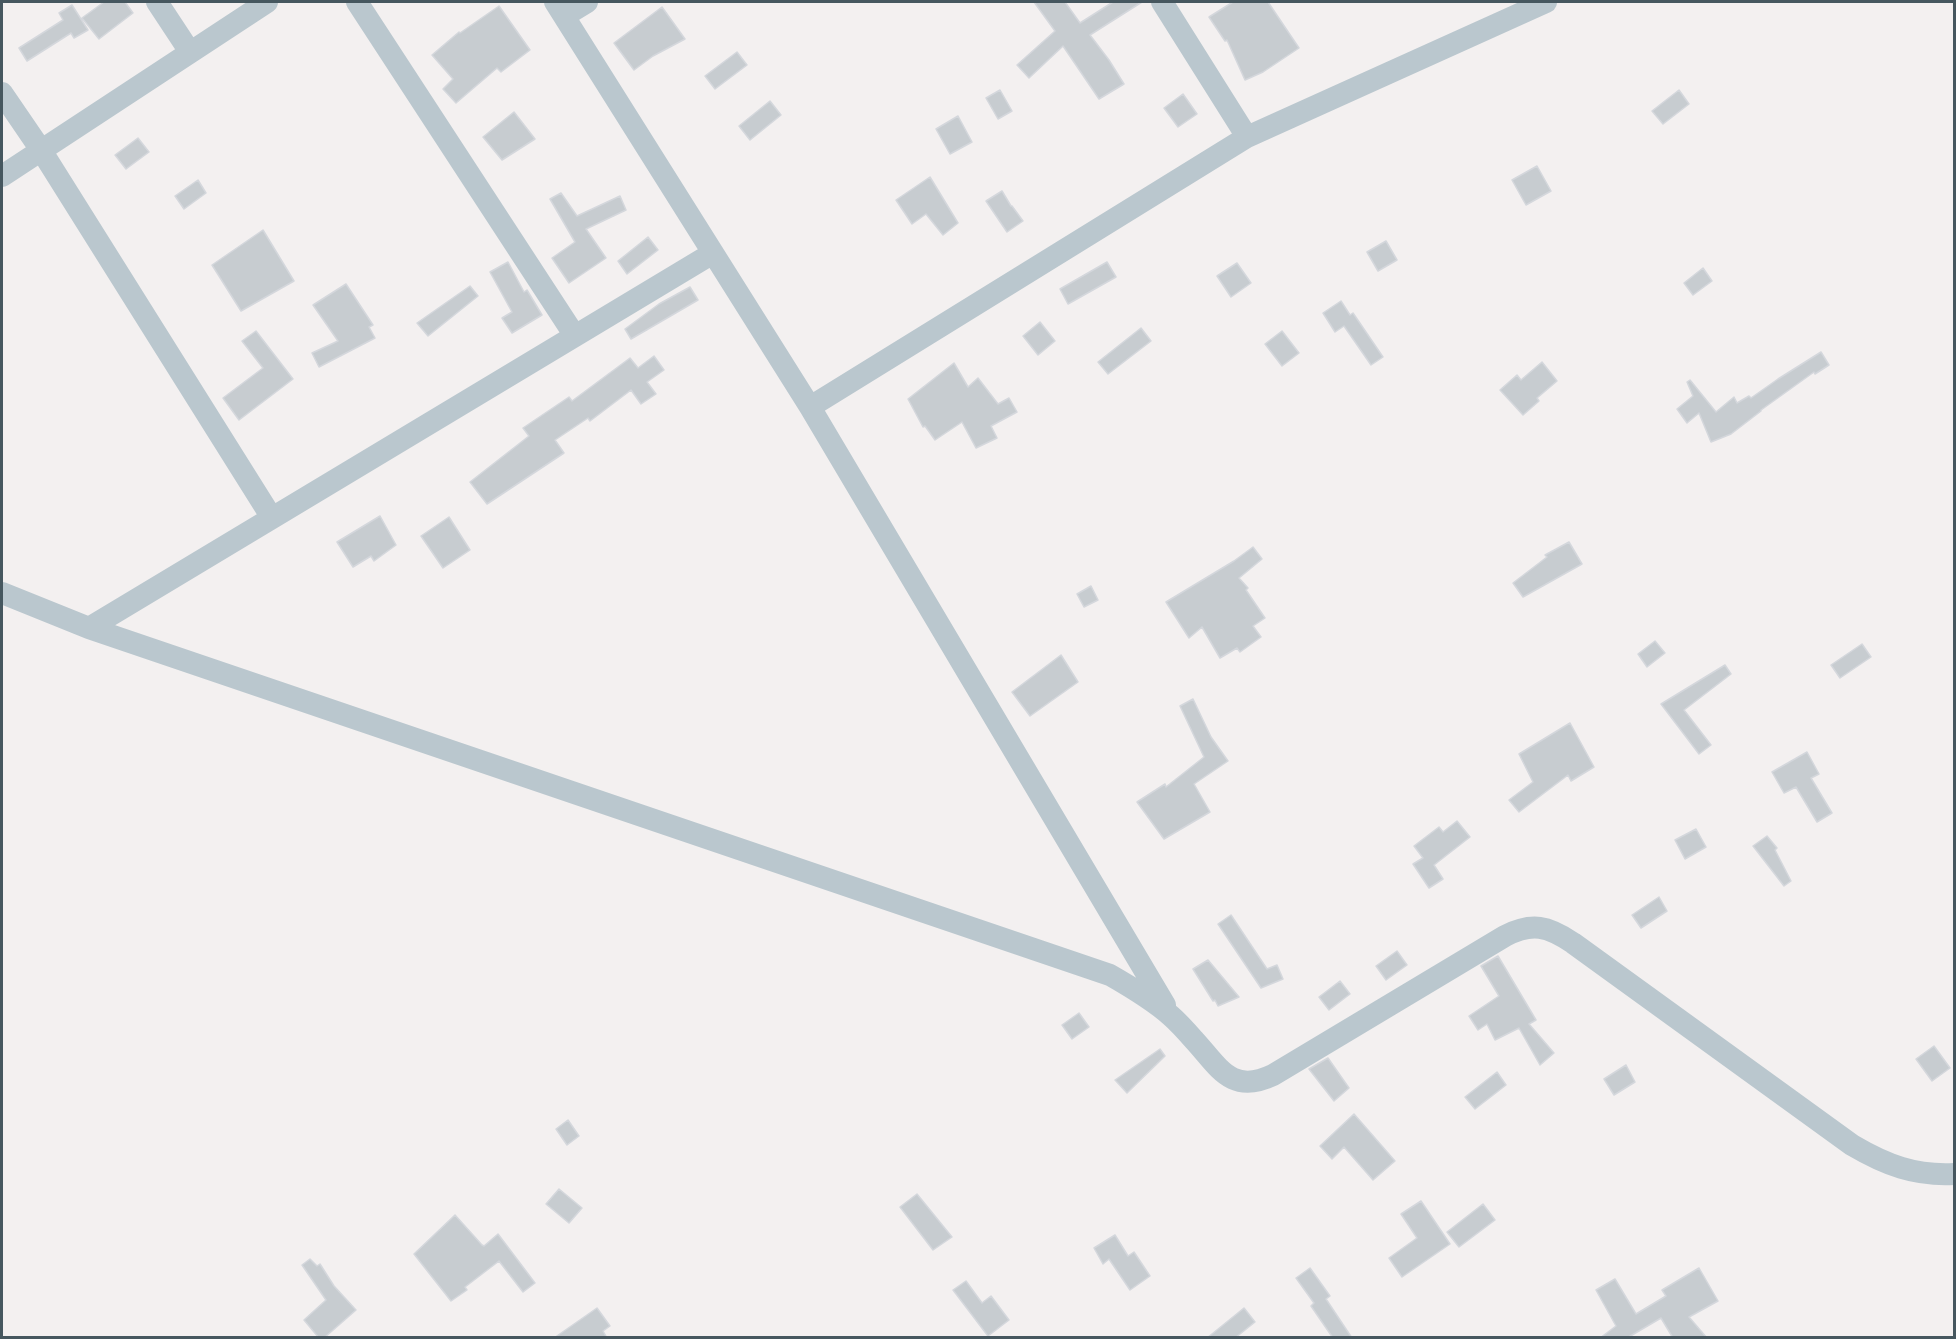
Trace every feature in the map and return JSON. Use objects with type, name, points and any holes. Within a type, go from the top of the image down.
[{"type":"street","points":[[157,2],[190,52]]},
{"type":"street","points":[[2,176],[267,2]]},
{"type":"street","points":[[357,2],[575,336]]},
{"type":"street","points":[[587,2],[559,9],[810,407],[1171,1016]]},
{"type":"street","points":[[1162,2],[1247,137]]},
{"type":"street","points":[[810,407],[1247,137],[1546,2]]},
{"type":"street","points":[[2,93],[41,150],[272,518]]},
{"type":"street","points":[[89,628],[713,252]]},
{"type":"street","points":[[2,593],[89,628],[1110,975],[1142,993],[1171,1016],[1194,1039],[1222,1073],[1231,1078],[1252,1082],[1273,1075],[1505,936],[1519,929],[1533,927],[1548,929],[1582,949],[1852,1145],[1879,1161],[1908,1170],[1935,1175],[1954,1174]]},
{"type":"building","points":[[104,2],[125,2],[133,13],[99,39],[82,18]]},
{"type":"building","points":[[1034,2],[1065,2],[1080,23],[1113,2],[1142,2],[1090,35],[1124,84],[1099,99],[1063,46],[1029,78],[1017,65],[1055,31]]},
{"type":"building","points":[[1233,2],[1268,2],[1299,48],[1263,72],[1245,80],[1227,40],[1225,41],[1209,17]]},
{"type":"building","points":[[72,5],[88,30],[74,38],[71,33],[27,61],[19,48],[63,20],[59,13]]},
{"type":"building","points":[[499,6],[530,50],[501,72],[497,68],[456,103],[443,89],[453,79],[432,55],[459,32]]},
{"type":"building","points":[[662,7],[685,39],[653,56],[634,70],[614,43]]},
{"type":"building","points":[[737,52],[747,65],[715,89],[705,76]]},
{"type":"building","points":[[1000,90],[1012,111],[998,119],[986,98]]},
{"type":"building","points":[[1679,90],[1689,104],[1663,124],[1652,111]]},
{"type":"building","points":[[1183,94],[1197,114],[1178,127],[1164,108]]},
{"type":"building","points":[[770,101],[781,115],[750,140],[739,126]]},
{"type":"building","points":[[514,112],[535,139],[502,160],[483,137]]},
{"type":"building","points":[[958,116],[972,142],[950,154],[936,129]]},
{"type":"building","points":[[138,138],[149,152],[126,169],[115,155]]},
{"type":"building","points":[[1537,166],[1551,191],[1526,205],[1512,180]]},
{"type":"building","points":[[930,177],[958,223],[943,235],[926,214],[912,224],[896,200]]},
{"type":"building","points":[[198,180],[206,193],[184,209],[175,196]]},
{"type":"building","points":[[1002,191],[1023,221],[1007,232],[986,201]]},
{"type":"building","points":[[561,193],[577,216],[620,196],[626,210],[586,229],[606,258],[569,283],[552,258],[575,242],[550,199]]},
{"type":"building","points":[[263,230],[294,281],[241,311],[212,265]]},
{"type":"building","points":[[648,237],[658,250],[627,274],[618,261]]},
{"type":"building","points":[[1386,241],[1397,260],[1378,271],[1367,252]]},
{"type":"building","points":[[508,262],[524,292],[527,290],[542,315],[512,333],[502,318],[512,312],[490,272]]},
{"type":"building","points":[[1107,262],[1116,277],[1068,304],[1060,289]]},
{"type":"building","points":[[1237,263],[1251,283],[1231,297],[1217,276]]},
{"type":"building","points":[[1703,268],[1712,281],[1693,295],[1684,283]]},
{"type":"building","points":[[346,284],[373,325],[369,327],[375,338],[319,367],[312,353],[338,341],[313,305]]},
{"type":"building","points":[[470,286],[478,296],[428,336],[417,323]]},
{"type":"building","points":[[690,287],[698,300],[631,339],[625,329],[659,304]]},
{"type":"building","points":[[1341,301],[1350,315],[1353,313],[1383,357],[1371,365],[1344,326],[1335,332],[1323,313]]},
{"type":"building","points":[[1040,322],[1055,341],[1038,355],[1023,336]]},
{"type":"building","points":[[1141,328],[1151,341],[1108,374],[1098,362]]},
{"type":"building","points":[[256,331],[293,379],[239,420],[223,398],[263,368],[242,341]]},
{"type":"building","points":[[1282,331],[1299,353],[1282,366],[1265,344]]},
{"type":"building","points":[[1821,352],[1829,365],[1815,374],[1814,372],[1731,434],[1711,442],[1699,413],[1687,423],[1677,409],[1693,396],[1687,382],[1690,380],[1716,412],[1734,397],[1737,403],[1749,396],[1751,398]]},
{"type":"building","points":[[654,356],[664,370],[647,382],[656,394],[641,404],[631,390],[590,421],[588,418],[555,440],[564,453],[487,504],[470,482],[529,436],[523,428],[569,397],[572,401],[630,358],[638,368]]},
{"type":"building","points":[[1542,362],[1557,381],[1537,398],[1539,401],[1523,415],[1500,390],[1517,375],[1521,380]]},
{"type":"building","points":[[954,363],[968,387],[978,378],[998,404],[1009,398],[1017,412],[991,426],[997,438],[976,448],[962,422],[935,440],[925,426],[923,427],[908,399]]},
{"type":"building","points":[[380,516],[396,545],[374,561],[371,556],[353,567],[337,542]]},
{"type":"building","points":[[449,517],[470,550],[443,568],[421,536]]},
{"type":"building","points":[[1569,542],[1582,564],[1523,597],[1513,583],[1547,557],[1545,555]]},
{"type":"building","points":[[1253,547],[1262,559],[1239,578],[1248,588],[1246,590],[1265,618],[1253,626],[1261,637],[1240,652],[1237,648],[1220,658],[1202,627],[1189,638],[1166,602]]},
{"type":"building","points":[[1091,586],[1098,600],[1084,607],[1077,594]]},
{"type":"building","points":[[1655,641],[1665,653],[1647,667],[1638,654]]},
{"type":"building","points":[[1862,644],[1871,657],[1840,678],[1831,665]]},
{"type":"building","points":[[1061,655],[1078,682],[1030,716],[1012,692]]},
{"type":"building","points":[[1725,665],[1731,674],[1684,710],[1711,745],[1699,754],[1661,704]]},
{"type":"building","points":[[1193,699],[1211,737],[1228,761],[1194,784],[1210,812],[1164,839],[1137,802],[1165,784],[1166,787],[1204,757],[1180,706]]},
{"type":"building","points":[[1570,723],[1594,767],[1571,781],[1568,775],[1519,812],[1509,800],[1533,782],[1519,754]]},
{"type":"building","points":[[1807,752],[1819,774],[1811,778],[1832,813],[1817,822],[1796,787],[1784,793],[1772,772]]},
{"type":"building","points":[[1457,821],[1470,837],[1434,865],[1443,879],[1429,888],[1413,864],[1423,858],[1414,846],[1439,827],[1443,832]]},
{"type":"building","points":[[1696,829],[1706,847],[1685,859],[1675,840]]},
{"type":"building","points":[[1767,836],[1777,848],[1775,850],[1791,881],[1784,886],[1753,846]]},
{"type":"building","points":[[1659,897],[1667,911],[1641,928],[1632,915]]},
{"type":"building","points":[[1231,915],[1267,969],[1277,965],[1283,979],[1261,988],[1218,924]]},
{"type":"building","points":[[1397,951],[1407,965],[1386,980],[1376,966]]},
{"type":"building","points":[[1498,956],[1536,1020],[1529,1024],[1554,1053],[1540,1065],[1519,1028],[1495,1040],[1487,1024],[1478,1030],[1469,1016],[1499,996],[1481,966]]},
{"type":"building","points":[[1208,960],[1239,997],[1218,1006],[1215,1000],[1213,1001],[1193,969]]},
{"type":"building","points":[[1340,981],[1350,994],[1329,1010],[1319,997]]},
{"type":"building","points":[[1079,1013],[1089,1027],[1072,1039],[1062,1025]]},
{"type":"building","points":[[1934,1046],[1950,1068],[1932,1081],[1916,1059]]},
{"type":"building","points":[[1160,1049],[1165,1056],[1127,1093],[1115,1080]]},
{"type":"building","points":[[1328,1058],[1349,1088],[1334,1101],[1309,1069]]},
{"type":"building","points":[[1626,1065],[1635,1082],[1614,1095],[1604,1079]]},
{"type":"building","points":[[1497,1072],[1506,1085],[1475,1109],[1465,1097]]},
{"type":"building","points":[[1354,1114],[1395,1161],[1373,1180],[1344,1147],[1332,1159],[1320,1146]]},
{"type":"building","points":[[568,1120],[579,1136],[567,1145],[556,1129]]},
{"type":"building","points":[[559,1189],[582,1208],[569,1223],[546,1204]]},
{"type":"building","points":[[917,1194],[952,1237],[933,1250],[900,1207]]},
{"type":"building","points":[[1421,1201],[1450,1244],[1402,1277],[1389,1258],[1417,1238],[1401,1214]]},
{"type":"building","points":[[1483,1204],[1495,1220],[1459,1247],[1447,1232]]},
{"type":"building","points":[[455,1215],[484,1246],[498,1234],[535,1283],[523,1292],[499,1261],[451,1301],[414,1254]]},
{"type":"building","points":[[1115,1235],[1128,1256],[1134,1252],[1150,1276],[1130,1290],[1109,1259],[1103,1264],[1094,1248]]},
{"type":"building","points":[[310,1259],[317,1266],[320,1264],[334,1286],[356,1310],[324,1338],[319,1338],[304,1320],[326,1300],[302,1265]]},
{"type":"building","points":[[1310,1268],[1330,1296],[1326,1299],[1352,1338],[1333,1338],[1311,1306],[1314,1303],[1296,1278]]},
{"type":"building","points":[[1699,1268],[1718,1301],[1689,1317],[1707,1338],[1673,1338],[1661,1318],[1627,1338],[1600,1338],[1616,1326],[1596,1290],[1615,1279],[1636,1314],[1666,1296],[1662,1290]]},
{"type":"building","points":[[966,1281],[982,1303],[991,1296],[1009,1320],[988,1336],[953,1290]]},
{"type":"building","points":[[597,1308],[610,1326],[603,1331],[607,1338],[554,1338]]},
{"type":"building","points":[[1244,1308],[1255,1322],[1235,1338],[1207,1338]]}]
